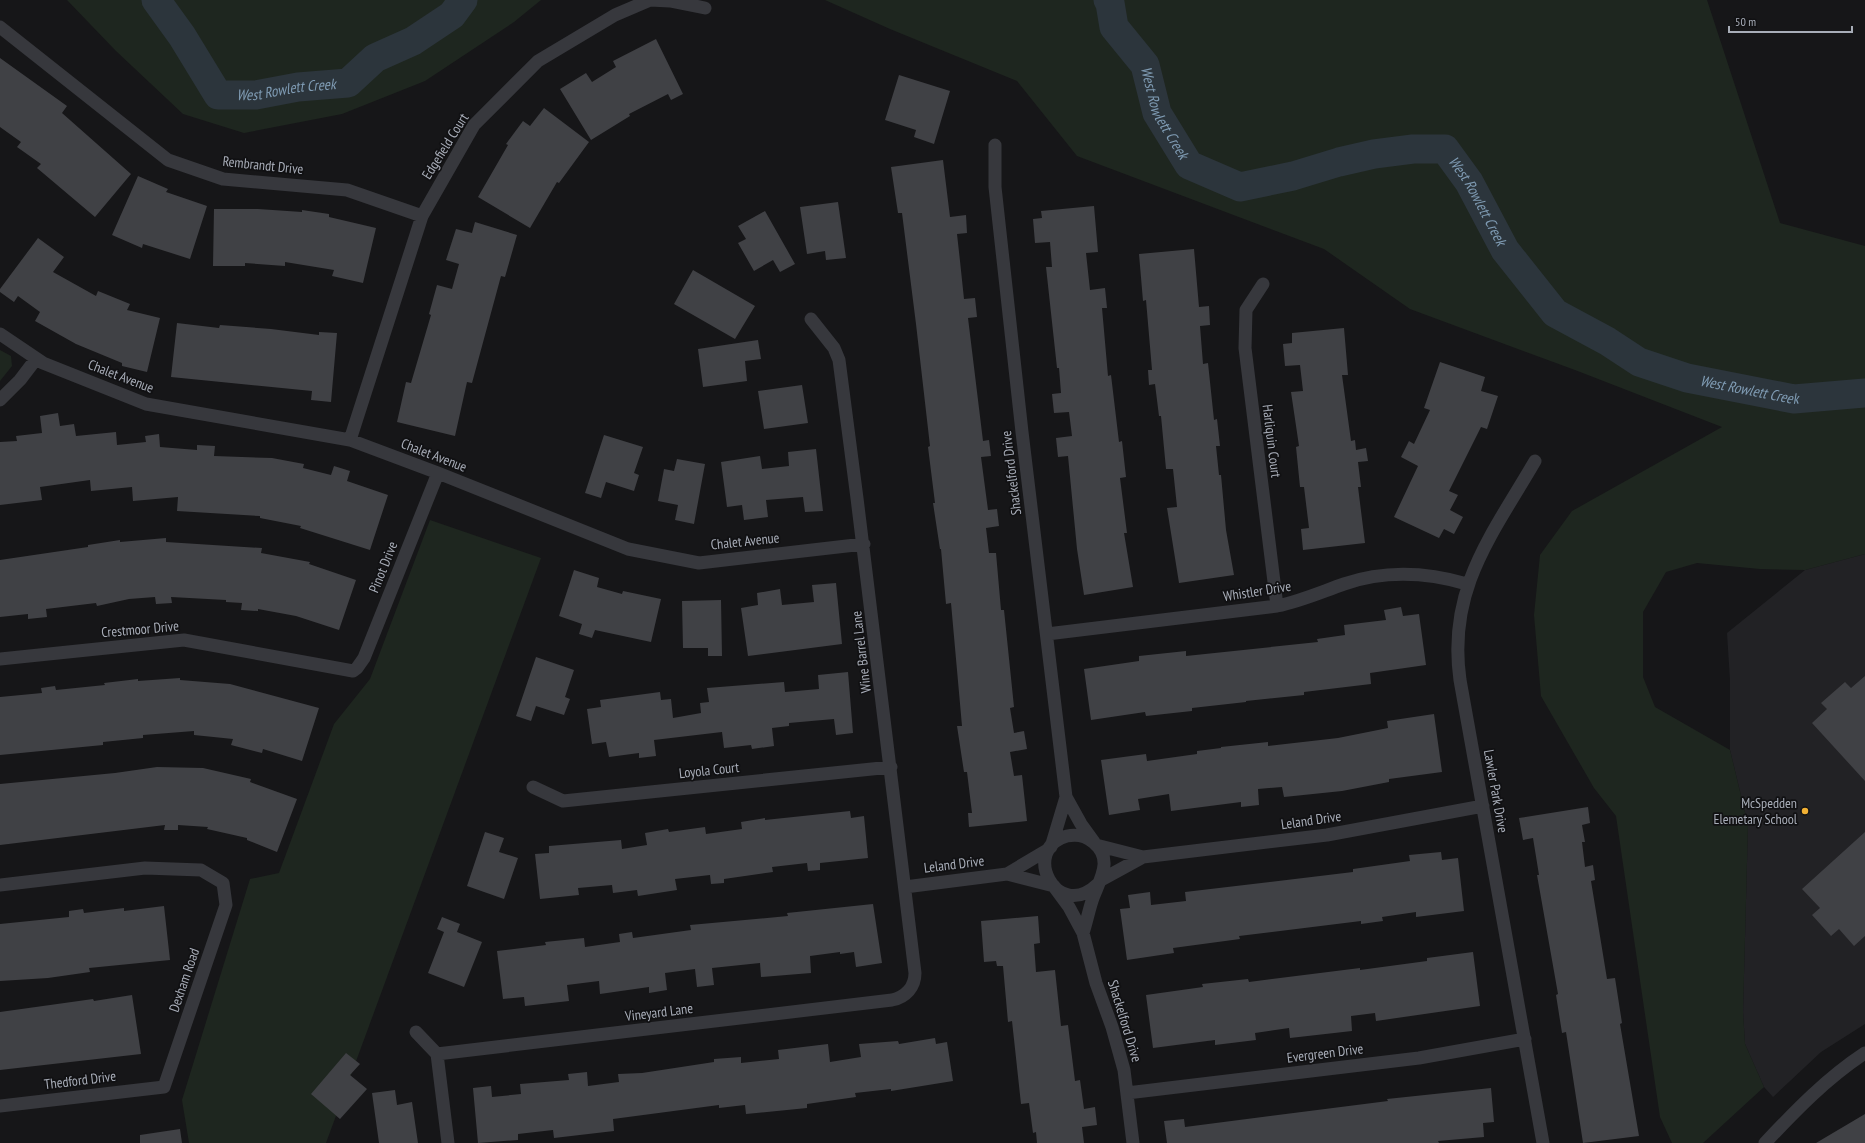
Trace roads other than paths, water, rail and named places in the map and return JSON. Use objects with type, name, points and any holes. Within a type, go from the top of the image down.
[{"type":"street","name":"Edgefield Court","points":[[350,440],[422,216],[474,125],[538,61],[615,14],[650,0],[670,1],[705,8]]},
{"type":"street","name":"Rembrandt Drive","points":[[0,27],[168,160],[223,179],[347,190],[422,216]]},
{"type":"street","name":"Shackelford Drive","points":[[995,145],[996,195],[1066,797],[1081,824],[1095,844]]},
{"type":"street","name":"Harliquin Court","points":[[1263,284],[1246,310],[1245,348],[1277,606]]},
{"type":"street","name":"Wine Barrel Lane","points":[[812,319],[834,348],[839,360],[864,544],[915,973],[915,980],[911,989]]},
{"type":"street","name":"Chalet Avenue","points":[[0,334],[36,359],[146,404],[350,440],[438,473],[628,549],[699,562],[864,544]]},
{"type":"street","points":[[0,400],[20,380],[36,359]]},
{"type":"street","name":"Lawler Park Drive","points":[[1535,461],[1482,553],[1467,584],[1459,616],[1457,664],[1543,1143]]},
{"type":"street","name":"Pinot Drive","points":[[353,671],[358,668],[364,658],[438,473]]},
{"type":"street","name":"Whistler Drive","points":[[1047,634],[1277,606],[1311,598],[1343,584],[1378,576],[1396,574],[1432,576],[1467,584]]},
{"type":"street","name":"Crestmoor Drive","points":[[0,659],[184,640],[353,671]]},
{"type":"street","name":"Loyola Court","points":[[533,787],[563,801],[891,767]]},
{"type":"street","name":"Shackelford Drive","points":[[1050,848],[1066,797]]},
{"type":"street","name":"Leland Drive","points":[[1095,844],[1142,857],[1327,834],[1483,806]]},
{"type":"street","points":[[1083,933],[1099,882],[1104,872],[1102,854],[1095,844],[1085,837],[1071,836],[1062,838],[1050,848],[1045,860],[1045,869],[1047,877],[1054,887],[1063,893],[1077,895],[1090,891],[1099,882]]},
{"type":"street","name":"Leland Drive","points":[[1006,874],[1050,848]]},
{"type":"street","name":"Leland Drive","points":[[1099,882],[1142,857]]},
{"type":"street","name":"Dexham Road","points":[[0,885],[145,868],[201,870],[223,882],[226,905],[164,1086]]},
{"type":"street","name":"Leland Drive","points":[[905,887],[1006,874],[1054,887]]},
{"type":"street","name":"Shackelford Drive","points":[[1054,887],[1069,907],[1083,933],[1096,982],[1119,1048],[1134,1143]]},
{"type":"street","name":"Vineyard Lane","points":[[436,1054],[892,1000],[903,997],[911,989]]},
{"type":"street","points":[[416,1032],[436,1054],[448,1143]]},
{"type":"street","name":"Evergreen Drive","points":[[1127,1093],[1419,1058],[1525,1039]]},
{"type":"street","points":[[1765,1143],[1810,1096],[1865,1053]]},
{"type":"street","name":"Thedford Drive","points":[[0,1106],[164,1086]]},
{"type":"waterway","name":"West Rowlett Creek","points":[[156,0],[182,36],[218,95],[256,95],[298,87],[348,83],[375,58],[413,41],[452,15],[463,0]]},
{"type":"waterway","name":"West Rowlett Creek","points":[[1108,0],[1110,3],[1114,27],[1145,65],[1157,113],[1189,165],[1240,187],[1293,176],[1339,162],[1374,154],[1413,149],[1445,149],[1469,182],[1505,250],[1555,313],[1607,341],[1639,362],[1687,378],[1794,399],[1865,393]]},
{"type":"place","name":"McSpedden Elemetary School","points":[[1805,811]]}]
